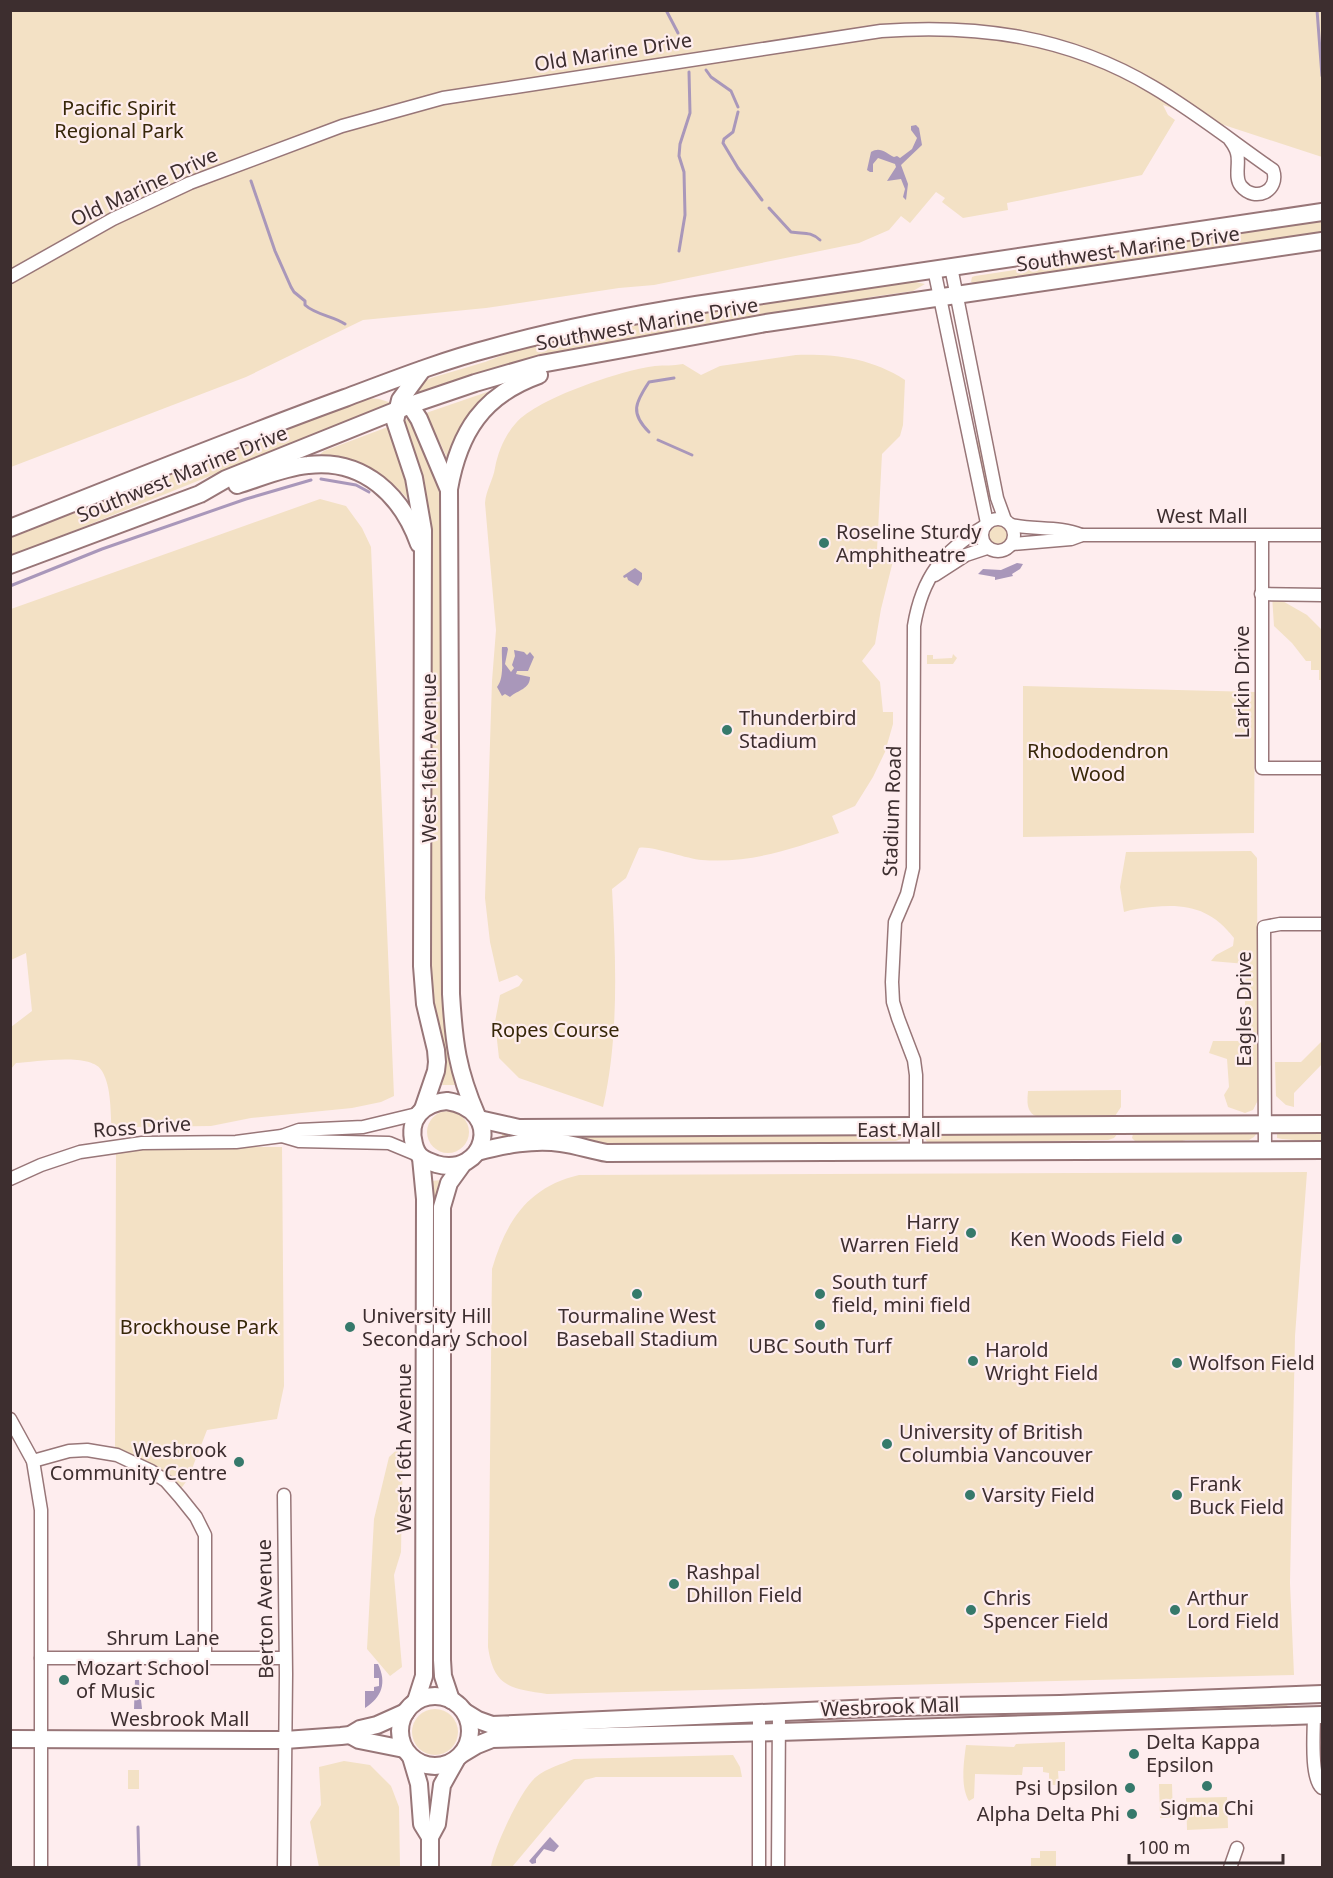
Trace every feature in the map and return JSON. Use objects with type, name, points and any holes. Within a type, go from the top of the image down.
[{"type":"main road","name":"Southwest Marine Drive","points":[[10,528],[243,435],[422,370],[490,348],[612,319],[1323,212]]},
{"type":"main road","name":"Southwest Marine Drive","points":[[10,565],[200,494],[226,479],[402,405],[530,367],[766,323],[1323,240]]},
{"type":"main road","points":[[449,490],[462,440],[481,411],[516,384],[576,359]]},
{"type":"main road","points":[[364,391],[382,393],[402,405],[422,370]]},
{"type":"main road","name":"West 16th Avenue","points":[[420,1112],[436,1071],[437,1062],[425,1004],[422,966],[422,515],[414,478],[395,421],[402,405],[419,419],[449,490],[451,994],[456,1054],[464,1085],[478,1118]]},
{"type":"main road","points":[[200,494],[232,487],[296,467],[315,464],[345,468],[370,478],[397,501],[413,529],[423,557]]},
{"type":"main road","points":[[447,1101],[460,1103],[478,1118],[483,1134],[477,1152],[462,1165],[439,1165],[420,1157],[411,1133],[413,1122],[420,1112],[435,1102],[447,1101]]},
{"type":"main road","name":"East Mall","points":[[478,1118],[519,1128],[1323,1124]]},
{"type":"main road","name":"East Mall","points":[[477,1152],[528,1143],[560,1143],[607,1153],[1323,1150]]},
{"type":"main road","name":"West 16th Avenue","points":[[411,1707],[424,1676],[425,1199],[420,1157]]},
{"type":"main road","name":"West 16th Avenue","points":[[451,1700],[443,1676],[442,1660],[442,1207],[449,1183],[462,1165]]},
{"type":"main road","name":"Wesbrook Mall","points":[[465,1712],[492,1725],[759,1713],[1323,1694]]},
{"type":"main road","points":[[430,1837],[422,1824],[419,1784],[400,1734],[402,1719],[411,1707],[435,1696],[451,1700],[465,1712],[469,1719],[471,1733],[466,1748],[442,1785],[437,1824],[430,1837],[430,1868]]},
{"type":"main road","name":"Wesbrook Mall","points":[[350,1736],[360,1729],[377,1725],[411,1707]]},
{"type":"main road","name":"Wesbrook Mall","points":[[459,1757],[477,1745],[492,1739],[1318,1715]]},
{"type":"main road","name":"Wesbrook Mall","points":[[10,1739],[285,1740],[350,1736],[408,1753]]},
{"type":"main road","points":[[408,1753],[421,1764],[435,1767],[448,1764],[459,1757]]},
{"type":"street","name":"Old Marine Drive","points":[[10,277],[113,219],[190,183],[342,126],[395,111],[443,98],[881,31],[921,28],[964,29],[1008,34],[1048,42],[1092,57],[1128,73],[1182,105],[1273,170],[1274,183],[1263,194],[1255,195],[1243,189],[1239,183],[1237,152],[1230,140]]},
{"type":"street","points":[[951,267],[949,296],[986,524],[982,538],[987,548]]},
{"type":"street","points":[[932,577],[966,555],[987,548],[1000,551],[1012,544],[1015,535],[997,498],[949,296],[934,269]]},
{"type":"street","points":[[986,524],[995,519],[1008,522]]},
{"type":"street","name":"West Mall","points":[[1008,522],[1072,531],[1082,535]]},
{"type":"street","name":"Stadium Road","points":[[916,1151],[914,1060],[893,1002],[892,982],[895,922],[907,894],[913,868],[914,626],[920,602],[947,552],[986,524]]},
{"type":"street","name":"West Mall","points":[[1012,544],[1071,539],[1082,535],[1323,535]]},
{"type":"street","name":"Larkin Drive","points":[[1262,536],[1262,768],[1323,768]]},
{"type":"street","points":[[1261,594],[1323,595]]},
{"type":"street","name":"Eagles Drive","points":[[1265,1150],[1264,927],[1280,924],[1323,924]]},
{"type":"street","name":"Ross Drive","points":[[10,1179],[41,1165],[89,1150],[142,1143],[236,1142],[282,1136],[299,1130],[363,1127],[420,1112]]},
{"type":"street","name":"Ross Drive","points":[[282,1136],[299,1141],[389,1143],[420,1157]]},
{"type":"street","points":[[10,1419],[33,1461],[41,1510],[41,1868]]},
{"type":"street","points":[[33,1461],[69,1451],[87,1450],[117,1455],[151,1470],[166,1481],[196,1517],[205,1535],[205,1657]]},
{"type":"street","name":"Berton Avenue","points":[[284,1495],[284,1868]]},
{"type":"street","name":"Shrum Lane","points":[[41,1658],[285,1658]]},
{"type":"street","points":[[759,1713],[759,1868]]},
{"type":"street","points":[[778,1868],[779,1713]]},
{"type":"street","points":[[1318,1715],[1315,1774],[1317,1784],[1323,1788]]},
{"type":"street","points":[[1230,1868],[1237,1848]]},
{"type":"green space","name":"Pacific Spirit Regional Park","points":[[11,11],[1322,11],[1322,157],[1163,105],[1168,115],[1175,120],[1142,175],[1007,203],[1008,210],[963,218],[942,202],[945,198],[936,192],[910,223],[901,216],[889,230],[859,243],[654,285],[486,308],[363,320],[246,377],[11,467]]},
{"type":"green space","points":[[1322,219],[1322,234],[976,284],[971,282],[972,277],[975,276],[1073,261],[1107,251]]},
{"type":"green space","points":[[911,281],[925,284],[913,291],[871,297],[836,306],[564,352],[414,396],[411,392],[431,378],[485,362],[545,339],[715,307]]},
{"type":"green space","name":"Ropes Course","points":[[796,355],[825,355],[866,362],[905,380],[903,425],[900,436],[882,454],[877,550],[895,553],[875,644],[862,661],[880,682],[883,712],[893,712],[893,724],[885,752],[855,806],[832,816],[839,833],[772,854],[738,860],[702,860],[651,848],[639,848],[626,878],[612,889],[615,943],[614,1026],[603,1107],[519,1078],[499,1058],[495,1022],[500,995],[519,986],[523,980],[517,975],[499,982],[490,942],[485,898],[492,681],[496,630],[485,503],[487,494],[500,450],[512,428],[527,414],[561,395],[602,379],[655,366],[683,364],[701,375],[720,366]]},
{"type":"green space","points":[[493,390],[496,392],[449,462],[426,413]]},
{"type":"green space","points":[[369,398],[392,403],[11,556],[11,538],[349,403]]},
{"type":"green space","points":[[409,418],[432,462],[443,510],[445,697],[429,696],[404,425],[404,421]]},
{"type":"green space","points":[[393,425],[412,479],[411,503],[392,483],[370,469],[346,460],[318,456],[324,451]]},
{"type":"green space","points":[[982,440],[993,495],[986,496],[975,441]]},
{"type":"green space","points":[[320,499],[346,506],[362,528],[371,547],[394,1096],[381,1102],[352,1108],[251,1118],[211,1126],[136,1127],[112,1131],[108,1085],[102,1071],[96,1065],[75,1060],[49,1060],[16,1063],[11,1069],[11,1027],[32,1011],[26,953],[11,960],[11,609]]},
{"type":"green space","points":[[998,526],[1004,529],[1007,535],[1004,541],[998,544],[992,541],[989,535],[992,529]]},
{"type":"green space","points":[[1272,595],[1307,615],[1322,630],[1322,680],[1319,680],[1319,670],[1311,670],[1311,661],[1306,661],[1292,643],[1274,626]]},
{"type":"green space","points":[[953,654],[957,658],[953,664],[927,664],[927,655],[933,655],[933,659],[952,658]]},
{"type":"green space","name":"Rhododendron Wood","points":[[1023,686],[1255,692],[1254,833],[1023,837]]},
{"type":"green space","points":[[429,701],[445,702],[450,1061],[455,1085],[442,1085],[445,1055],[434,1007],[430,974]]},
{"type":"green space","points":[[1251,851],[1257,858],[1258,1100],[1253,1110],[1245,1113],[1228,1107],[1224,1095],[1229,1087],[1227,1059],[1209,1053],[1213,1041],[1244,1041],[1246,964],[1211,961],[1216,955],[1233,946],[1234,938],[1217,920],[1188,907],[1165,906],[1124,912],[1120,887],[1126,852]]},
{"type":"green space","points":[[1322,1041],[1322,1064],[1294,1093],[1294,1107],[1286,1105],[1276,1096],[1275,1062],[1301,1062]]},
{"type":"green space","points":[[1121,1090],[1121,1107],[1115,1116],[1039,1117],[1032,1113],[1028,1103],[1028,1091]]},
{"type":"green space","points":[[448,1111],[463,1117],[469,1132],[463,1147],[448,1153],[433,1147],[427,1132],[433,1117]]},
{"type":"green space","points":[[1277,1131],[1322,1131],[1322,1142],[1277,1138]]},
{"type":"green space","points":[[1119,1132],[1114,1138],[1108,1140],[1054,1141],[1012,1146],[929,1145],[925,1139],[927,1134]]},
{"type":"green space","points":[[1136,1132],[1257,1133],[1249,1140],[1186,1140],[1170,1144],[1139,1145],[1132,1138]]},
{"type":"green space","points":[[502,1133],[901,1133],[901,1139],[837,1142],[815,1147],[617,1148],[502,1140]]},
{"type":"green space","name":"Brockhouse Park","points":[[150,1147],[282,1147],[284,1386],[277,1419],[207,1430],[188,1479],[180,1490],[115,1451],[116,1150]]},
{"type":"green space","name":"University of British Columbia Vancouver","points":[[1307,1172],[1295,1336],[1290,1583],[1294,1675],[547,1694],[523,1690],[506,1684],[495,1671],[488,1647],[492,1269],[512,1221],[533,1197],[546,1188],[579,1175]]},
{"type":"green space","points":[[442,1180],[437,1193],[436,1421],[432,1421],[431,1181]]},
{"type":"green space","points":[[432,1431],[435,1431],[435,1673],[431,1674]]},
{"type":"green space","points":[[403,1444],[401,1552],[394,1575],[402,1667],[390,1676],[367,1649],[374,1519],[389,1457]]},
{"type":"green space","points":[[1209,1701],[1228,1706],[1287,1705],[1291,1710],[1087,1715],[1096,1711],[1153,1709],[1179,1703]]},
{"type":"green space","points":[[435,1709],[451,1716],[458,1732],[451,1748],[435,1755],[419,1748],[412,1732],[419,1716]]},
{"type":"green space","points":[[1065,1742],[1065,1771],[1058,1771],[1059,1785],[1049,1785],[1049,1773],[1043,1772],[1043,1767],[1023,1767],[1022,1775],[975,1774],[974,1798],[969,1801],[964,1789],[966,1745],[1014,1747],[1016,1744]]},
{"type":"green space","points":[[733,1755],[740,1767],[742,1777],[596,1777],[585,1780],[512,1867],[491,1867],[503,1833],[523,1793],[536,1777],[550,1769],[574,1759]]},
{"type":"green space","points":[[344,1761],[370,1765],[391,1786],[399,1807],[400,1867],[319,1867],[310,1822],[321,1805],[319,1767]]},
{"type":"green space","points":[[128,1770],[139,1770],[139,1789],[128,1789]]},
{"type":"green space","points":[[1159,1784],[1172,1784],[1173,1817],[1160,1818]]},
{"type":"green space","points":[[1227,1797],[1228,1828],[1187,1830],[1186,1798]]},
{"type":"green space","points":[[1040,1851],[1056,1851],[1056,1867],[1031,1867],[1031,1858],[1040,1858]]},
{"type":"shaded area","points":[[916,125],[919,128],[922,145],[901,165],[908,184],[906,200],[903,197],[905,189],[901,179],[887,181],[896,167],[895,164],[878,158],[873,164],[873,172],[867,170],[871,152],[874,150],[900,158],[912,149],[917,138],[911,126]]},
{"type":"shaded area","points":[[1017,563],[1023,564],[1012,574],[1013,576],[995,580],[995,577],[978,574],[983,569],[1001,570]]},
{"type":"shaded area","points":[[635,568],[642,573],[638,586],[623,576]]},
{"type":"shaded area","points":[[502,647],[508,649],[505,664],[511,672],[514,668],[512,665],[514,650],[527,655],[530,652],[534,657],[528,671],[517,671],[516,674],[530,677],[528,684],[510,697],[505,694],[502,696],[497,687],[502,673]]},
{"type":"shaded area","points":[[374,1664],[378,1664],[381,1671],[381,1689],[371,1704],[365,1708],[365,1691],[374,1691],[374,1687],[379,1686],[379,1678],[374,1678]]},
{"type":"shaded area","points":[[135,1680],[139,1680],[142,1709],[134,1709]]},
{"type":"shaded area","points":[[550,1837],[559,1846],[554,1852],[544,1849],[536,1859],[536,1863],[532,1864],[529,1861]]},
{"type":"waterway","points":[[666,10],[678,33]]},
{"type":"waterway","points":[[1317,10],[1322,76]]},
{"type":"waterway","points":[[706,70],[711,77],[731,91],[738,107]]},
{"type":"waterway","points":[[679,251],[685,215],[684,172],[679,156],[680,144],[690,113],[689,72]]},
{"type":"waterway","points":[[738,112],[733,132],[724,139],[723,143],[762,200]]},
{"type":"waterway","points":[[251,181],[275,251],[294,292],[305,301],[305,305],[309,308],[345,324]]},
{"type":"waterway","points":[[769,208],[791,232],[810,234],[820,240]]},
{"type":"waterway","points":[[649,432],[637,413],[640,396],[649,382],[674,378]]},
{"type":"waterway","points":[[658,440],[692,455]]},
{"type":"waterway","points":[[321,479],[356,485],[369,492]]},
{"type":"waterway","points":[[10,586],[102,549],[246,499],[311,480]]},
{"type":"waterway","points":[[138,1827],[139,1868]]},
{"type":"place","name":"Roseline Sturdy Amphitheatre","points":[[824,543]]},
{"type":"place","name":"Thunderbird Stadium","points":[[727,730]]},
{"type":"place","name":"Harry Warren Field","points":[[971,1233]]},
{"type":"place","name":"Ken Woods Field","points":[[1177,1239]]},
{"type":"place","name":"Tourmaline West Baseball Stadium","points":[[637,1294]]},
{"type":"place","name":"South turf field, mini field","points":[[820,1294]]},
{"type":"place","name":"UBC South Turf","points":[[820,1325]]},
{"type":"place","name":"University Hill Secondary School","points":[[350,1327]]},
{"type":"place","name":"Harold Wright Field","points":[[973,1361]]},
{"type":"place","name":"Wolfson Field","points":[[1177,1363]]},
{"type":"place","name":"University of British Columbia Vancouver","points":[[887,1444]]},
{"type":"place","name":"Wesbrook Community Centre","points":[[239,1462]]},
{"type":"place","name":"Varsity Field","points":[[970,1495]]},
{"type":"place","name":"Frank Buck Field","points":[[1177,1495]]},
{"type":"place","name":"Rashpal Dhillon Field","points":[[674,1584]]},
{"type":"place","name":"Chris Spencer Field","points":[[971,1610]]},
{"type":"place","name":"Arthur Lord Field","points":[[1175,1610]]},
{"type":"place","name":"Mozart School of Music","points":[[64,1680]]},
{"type":"place","name":"Delta Kappa Epsilon","points":[[1134,1754]]},
{"type":"place","name":"Sigma Chi","points":[[1207,1786]]},
{"type":"place","name":"Psi Upsilon","points":[[1130,1788]]},
{"type":"place","name":"Alpha Delta Phi","points":[[1132,1814]]}]
